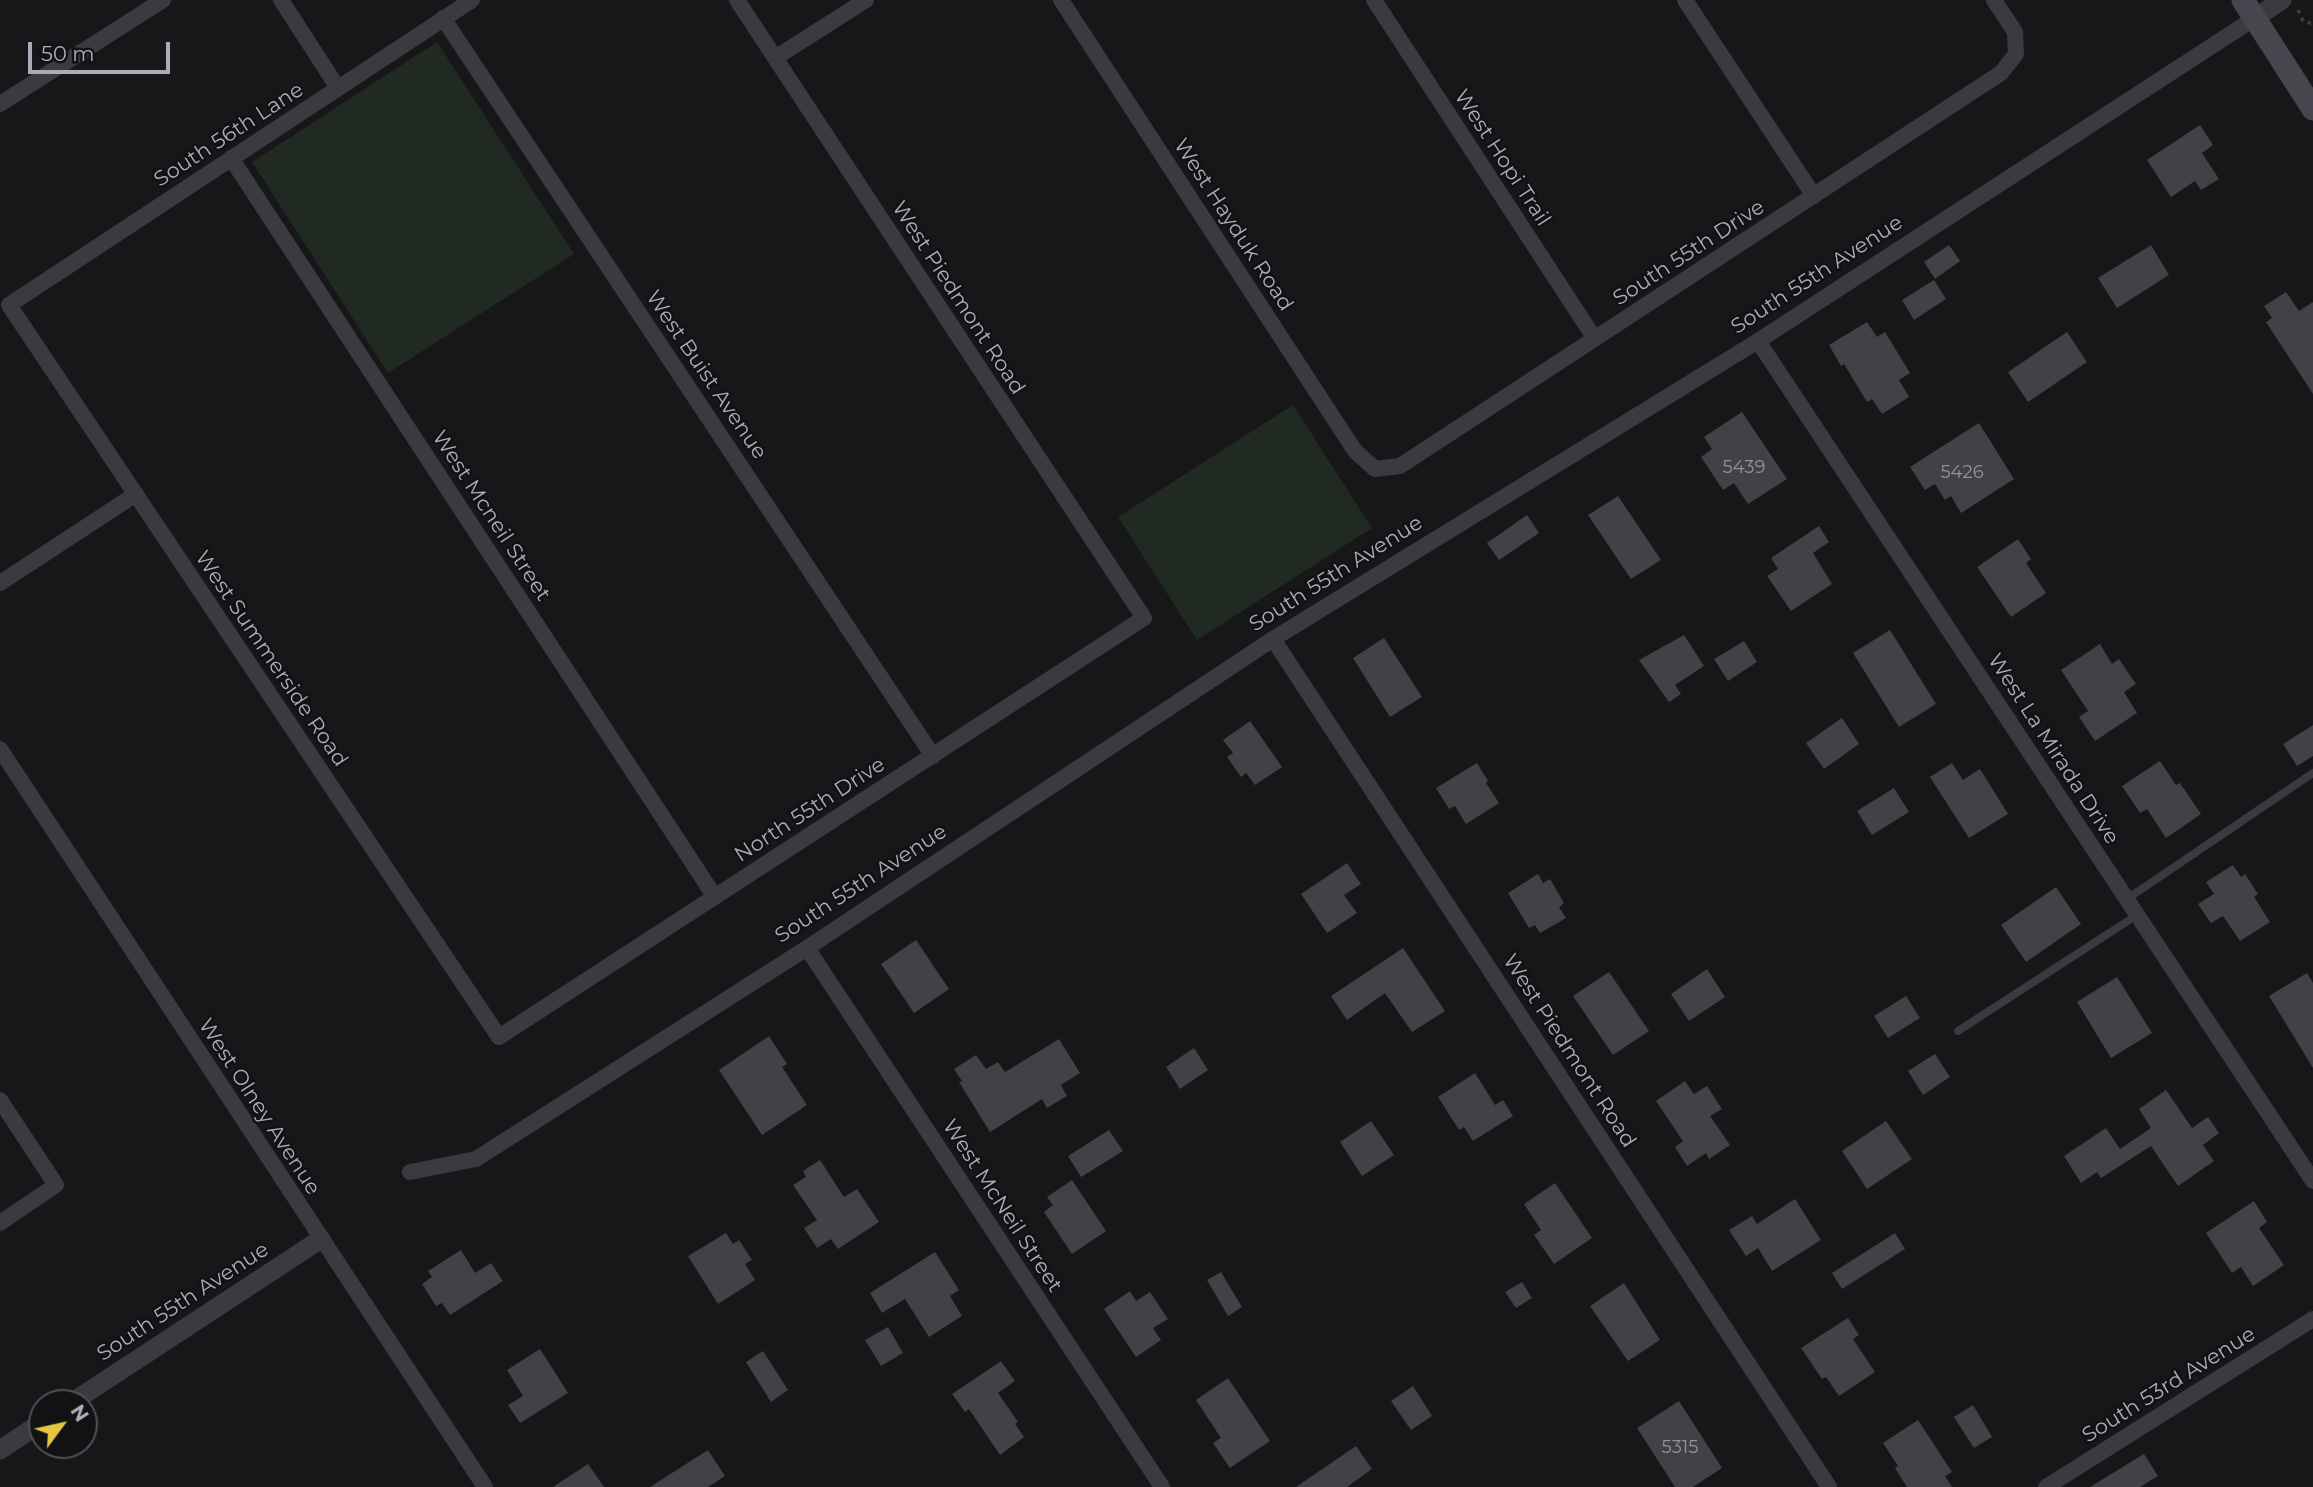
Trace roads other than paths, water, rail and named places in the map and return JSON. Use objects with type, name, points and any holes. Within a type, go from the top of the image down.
[{"type":"main road","points":[[2249,9],[2313,109]]},
{"type":"street","points":[[0,104],[163,0]]},
{"type":"street","points":[[281,0],[338,88]]},
{"type":"street","name":"South 56th Lane","points":[[9,305],[472,0]]},
{"type":"street","name":"West Piedmont Road","points":[[737,0],[1144,618]]},
{"type":"street","points":[[775,58],[866,0]]},
{"type":"street","name":"West Hayduk Road","points":[[1060,0],[1354,451],[1375,469]]},
{"type":"street","name":"West Hopi Trail","points":[[1374,0],[1595,339]]},
{"type":"street","points":[[1685,0],[1814,196]]},
{"type":"street","name":"South 55th Drive","points":[[1375,469],[1400,466],[2001,73],[2016,54],[2015,32],[1994,0]]},
{"type":"street","name":"South 55th Avenue","points":[[410,1172],[475,1159],[807,948],[1273,639],[1758,341],[2249,9],[2282,0]]},
{"type":"street","name":"West Buist Avenue","points":[[443,18],[933,756]]},
{"type":"street","name":"West Mcneil Street","points":[[231,158],[715,897]]},
{"type":"street","name":"West Summerside Road","points":[[9,305],[499,1037]]},
{"type":"street","name":"West La Mirada Drive","points":[[1758,341],[2313,1181]]},
{"type":"street","points":[[0,583],[136,494]]},
{"type":"street","name":"North 55th Drive","points":[[499,1037],[1144,618]]},
{"type":"street","name":"West Piedmont Road","points":[[1273,639],[1829,1487]]},
{"type":"street","name":"West Olney Avenue","points":[[0,749],[485,1487]]},
{"type":"street","name":"West McNeil Street","points":[[807,948],[1162,1487]]},
{"type":"street","points":[[0,1100],[56,1185],[0,1223]]},
{"type":"street","name":"South 55th Avenue","points":[[92,1389],[321,1239]]},
{"type":"street","name":"South 53rd Avenue","points":[[2046,1487],[2313,1319]]},
{"type":"street","points":[[0,1450],[28,1431]]},
{"type":"lane","points":[[2127,900],[2313,773]]},
{"type":"lane","points":[[1958,1031],[2137,915]]}]
